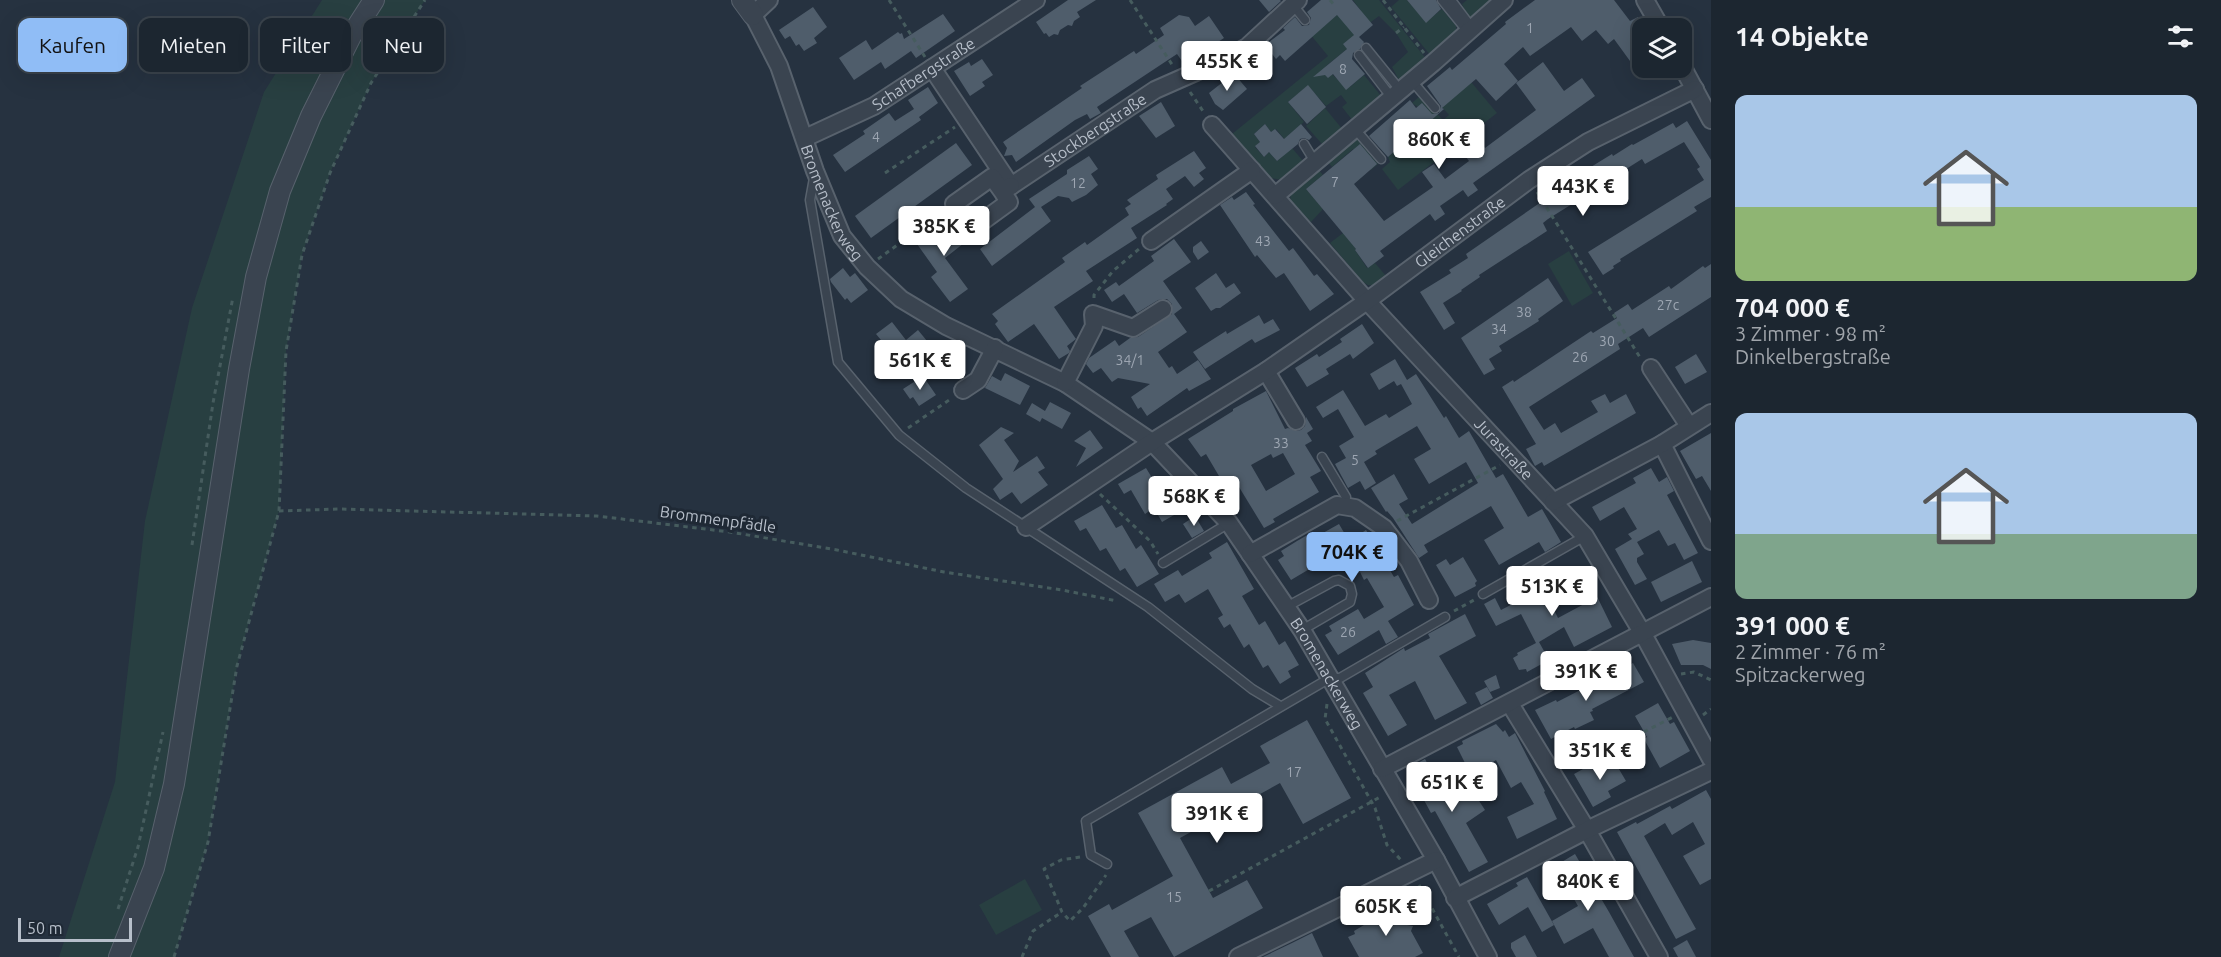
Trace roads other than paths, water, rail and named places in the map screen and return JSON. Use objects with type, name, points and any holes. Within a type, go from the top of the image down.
[{"type":"street","points":[[119,957],[154,868],[174,784],[239,369],[256,277],[280,191],[311,116],[351,36],[374,0]]},
{"type":"street","name":"Bromenackerweg","points":[[769,0],[747,7],[779,66],[815,171],[842,236],[867,267],[900,299],[946,326],[1065,383],[1152,442],[1229,523],[1288,606],[1436,860],[1488,957]]},
{"type":"street","name":"Schafbergstraße","points":[[805,138],[874,106],[1036,0]]},
{"type":"street","points":[[1275,196],[1504,0]]},
{"type":"street","points":[[1646,0],[1656,18]]},
{"type":"street","name":"Stockbergstraße","points":[[1006,188],[1155,90],[1247,47],[1296,3]]},
{"type":"street","points":[[932,68],[967,119],[1006,188],[1009,202],[972,229],[954,204],[992,177],[1006,188]]},
{"type":"street","points":[[1689,78],[1711,120]]},
{"type":"street","name":"Gleichenstraße","points":[[1026,527],[1367,301],[1530,180],[1588,142],[1695,89]]},
{"type":"street","name":"Jurastraße","points":[[1212,125],[1367,301],[1585,536],[1643,634],[1711,759]]},
{"type":"street","points":[[1150,241],[1252,170]]},
{"type":"street","points":[[1065,383],[1094,326],[1093,314],[1133,328],[1163,309]]},
{"type":"street","points":[[963,390],[978,380],[995,348]]},
{"type":"street","points":[[1651,368],[1689,426]]},
{"type":"street","points":[[1266,370],[1296,422]]},
{"type":"street","points":[[1553,502],[1662,444],[1711,413]]},
{"type":"street","points":[[1662,444],[1711,541]]},
{"type":"street","points":[[1250,554],[1337,505],[1355,508],[1384,528],[1409,561],[1429,600]]},
{"type":"street","points":[[1382,769],[1711,597]]},
{"type":"street","points":[[1510,704],[1587,830],[1659,957]]},
{"type":"street","points":[[1455,898],[1587,830],[1711,771]]},
{"type":"street","points":[[1238,957],[1436,860]]},
{"type":"lane","points":[[1442,0],[1470,30]]},
{"type":"lane","points":[[1451,0],[1470,30]]},
{"type":"lane","points":[[1296,3],[1305,20]]},
{"type":"lane","points":[[1362,52],[1401,90],[1435,108]]},
{"type":"lane","points":[[1355,129],[1381,159]]},
{"type":"lane","points":[[1304,144],[1315,162]]},
{"type":"lane","points":[[815,171],[810,200],[838,362],[899,435],[966,488],[1148,608],[1252,689],[1280,706]]},
{"type":"lane","points":[[1322,457],[1346,497],[1345,507]]},
{"type":"lane","points":[[1163,563],[1229,523]]},
{"type":"lane","points":[[1483,594],[1585,536]]},
{"type":"lane","points":[[1288,606],[1334,581],[1339,580],[1350,586],[1352,594],[1350,602],[1302,630]]},
{"type":"lane","points":[[1107,864],[1090,855],[1086,821],[1280,706],[1330,678],[1340,678],[1445,617]]}]
